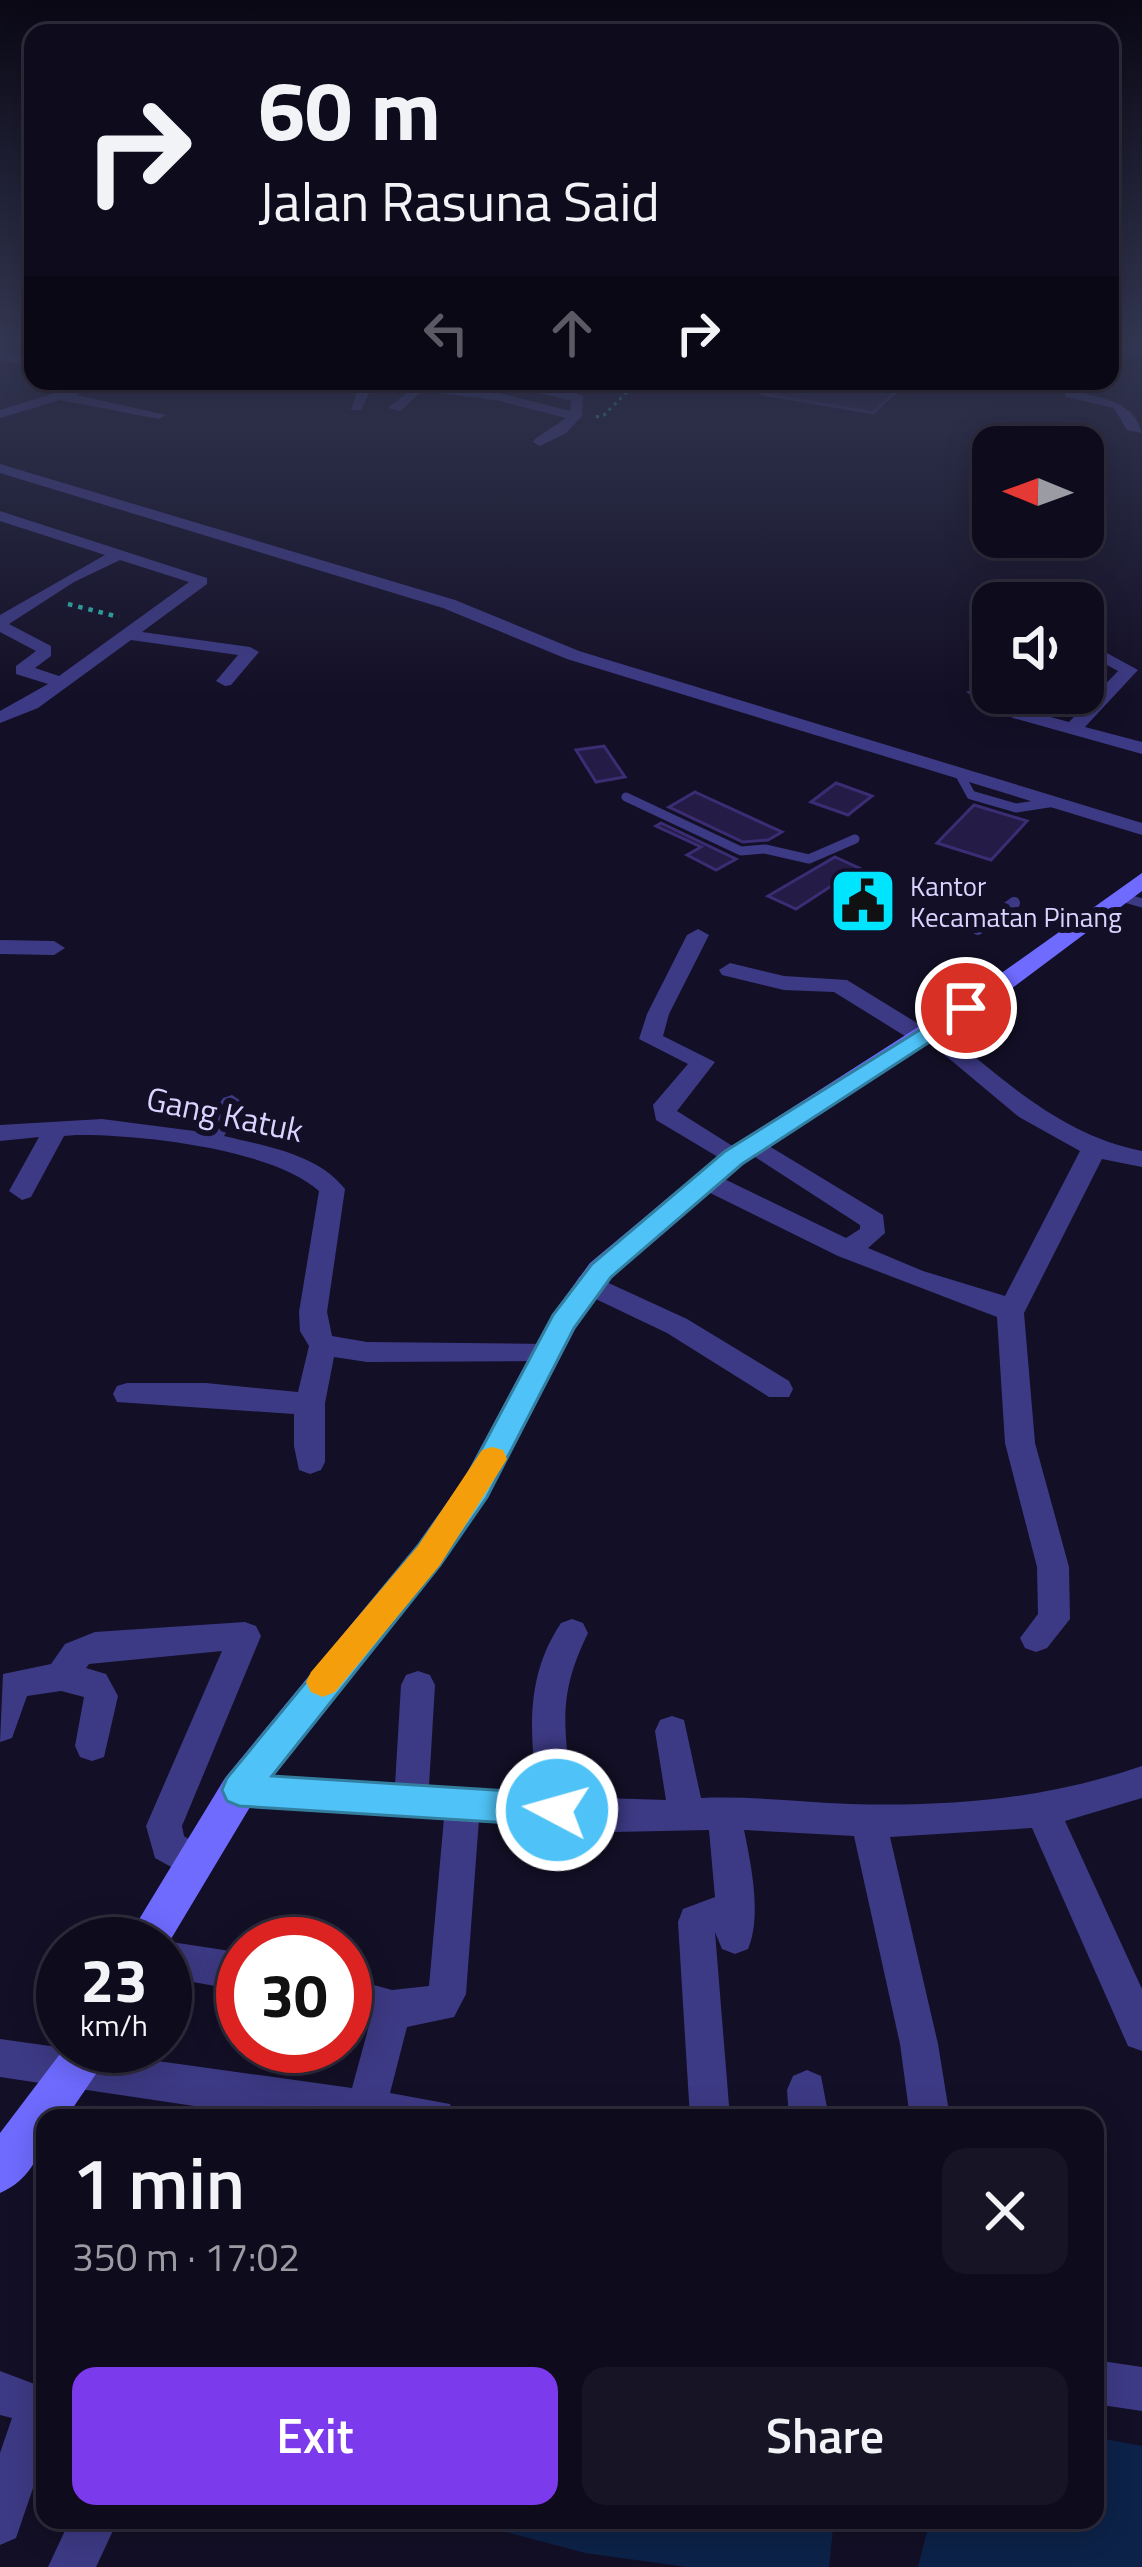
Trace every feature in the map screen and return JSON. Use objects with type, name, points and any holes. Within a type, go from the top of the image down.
[{"type":"main road","points":[[161,1917],[239,1790],[429,1556],[476,1488],[545,1354],[589,1285],[741,1152],[1135,893]]},
{"type":"main road","points":[[52,2109],[75,2073]]},
{"type":"street","points":[[0,468],[449,604],[573,655],[1142,829]]},
{"type":"street","points":[[0,516],[201,581],[32,704],[0,718]]},
{"type":"street","points":[[63,682],[22,670],[45,652],[0,624],[68,579],[120,554]]},
{"type":"street","points":[[137,630],[250,652],[225,682]]},
{"type":"street","points":[[1104,656],[1129,670],[1104,696]]},
{"type":"street","points":[[1019,714],[1142,748]]},
{"type":"street","points":[[1073,729],[1087,714]]},
{"type":"street","points":[[698,935],[658,1014],[651,1039],[703,1062],[664,1105],[665,1114],[874,1221],[872,1233],[848,1250]]},
{"type":"street","points":[[0,946],[54,948]]},
{"type":"street","points":[[730,970],[784,983],[839,985],[925,1033],[1037,1119],[1094,1149],[1142,1160]]},
{"type":"street","points":[[208,1144],[232,1103]]},
{"type":"street","name":"Gang Katuk","points":[[0,1133],[109,1127],[304,1167],[332,1189],[313,1312],[314,1331],[323,1345]]},
{"type":"street","points":[[22,1191],[56,1128]]},
{"type":"street","points":[[1036,1638],[1054,1619],[1056,1597],[1053,1567],[1020,1443],[1010,1313],[1094,1149]]},
{"type":"street","points":[[705,1180],[848,1250],[913,1278],[1000,1304],[1010,1313]]},
{"type":"street","points":[[589,1285],[676,1326],[779,1389]]},
{"type":"street","points":[[310,1462],[307,1403],[323,1345],[367,1352],[545,1354]]},
{"type":"street","points":[[127,1394],[206,1394],[307,1403]]},
{"type":"street","points":[[557,1810],[550,1678],[559,1649],[572,1633]]},
{"type":"street","points":[[61,1677],[77,1654],[95,1646],[245,1636],[164,1826],[168,1846],[193,1862]]},
{"type":"street","points":[[0,1727],[16,1684],[61,1677],[94,1684],[101,1696],[92,1746]]},
{"type":"street","points":[[411,1802],[418,1685]]},
{"type":"street","points":[[672,1731],[686,1813]]},
{"type":"street","points":[[239,1790],[636,1816],[723,1814],[868,1824],[950,1821],[1041,1808],[1142,1782]]},
{"type":"street","points":[[372,2003],[392,2009],[441,2004],[447,1994],[463,1802]]},
{"type":"street","points":[[1041,1808],[1142,2032]]},
{"type":"street","points":[[709,2109],[696,1922],[735,1922],[723,1814]]},
{"type":"street","points":[[868,1824],[919,2044],[929,2109]]},
{"type":"street","points":[[367,2109],[392,2009]]},
{"type":"street","points":[[0,2058],[36,2058]]},
{"type":"street","points":[[165,2073],[355,2109]]},
{"type":"street","points":[[1104,2384],[1142,2389]]},
{"type":"street","points":[[0,2393],[22,2397],[32,2404],[35,2415],[0,2522]]},
{"type":"street","points":[[71,2567],[90,2529]]},
{"type":"lane","points":[[626,797],[741,851],[765,849],[809,859],[855,839]]},
{"type":"lane","points":[[978,929],[1014,903]]},
{"type":"path","points":[[42,597],[137,630]]},
{"type":"water","points":[[1104,2439],[1142,2446],[1142,2567],[918,2567],[928,2529],[1104,2529]]},
{"type":"water","points":[[495,2529],[833,2529],[829,2567],[687,2567],[585,2553]]},
{"type":"building","points":[[604,746],[625,777],[596,782],[576,750]]},
{"type":"building","points":[[836,783],[872,796],[848,815],[811,802]]},
{"type":"building","points":[[695,792],[782,832],[768,840],[743,842],[669,807]]},
{"type":"building","points":[[974,805],[1027,821],[991,860],[937,843]]},
{"type":"building","points":[[661,823],[736,859],[716,870],[687,855],[701,847],[656,826]]},
{"type":"building","points":[[835,857],[859,868],[796,909],[768,896]]},
{"type":"slow traffic","points":[[323,1682],[429,1556],[492,1459]]},
{"type":"place","name":"Kantor Kecamatan Pinang","points":[[863,901]]},
{"type":"route","points":[[557,1810],[239,1790],[429,1556],[476,1488],[562,1322],[601,1270],[733,1158],[966,1008]]}]
